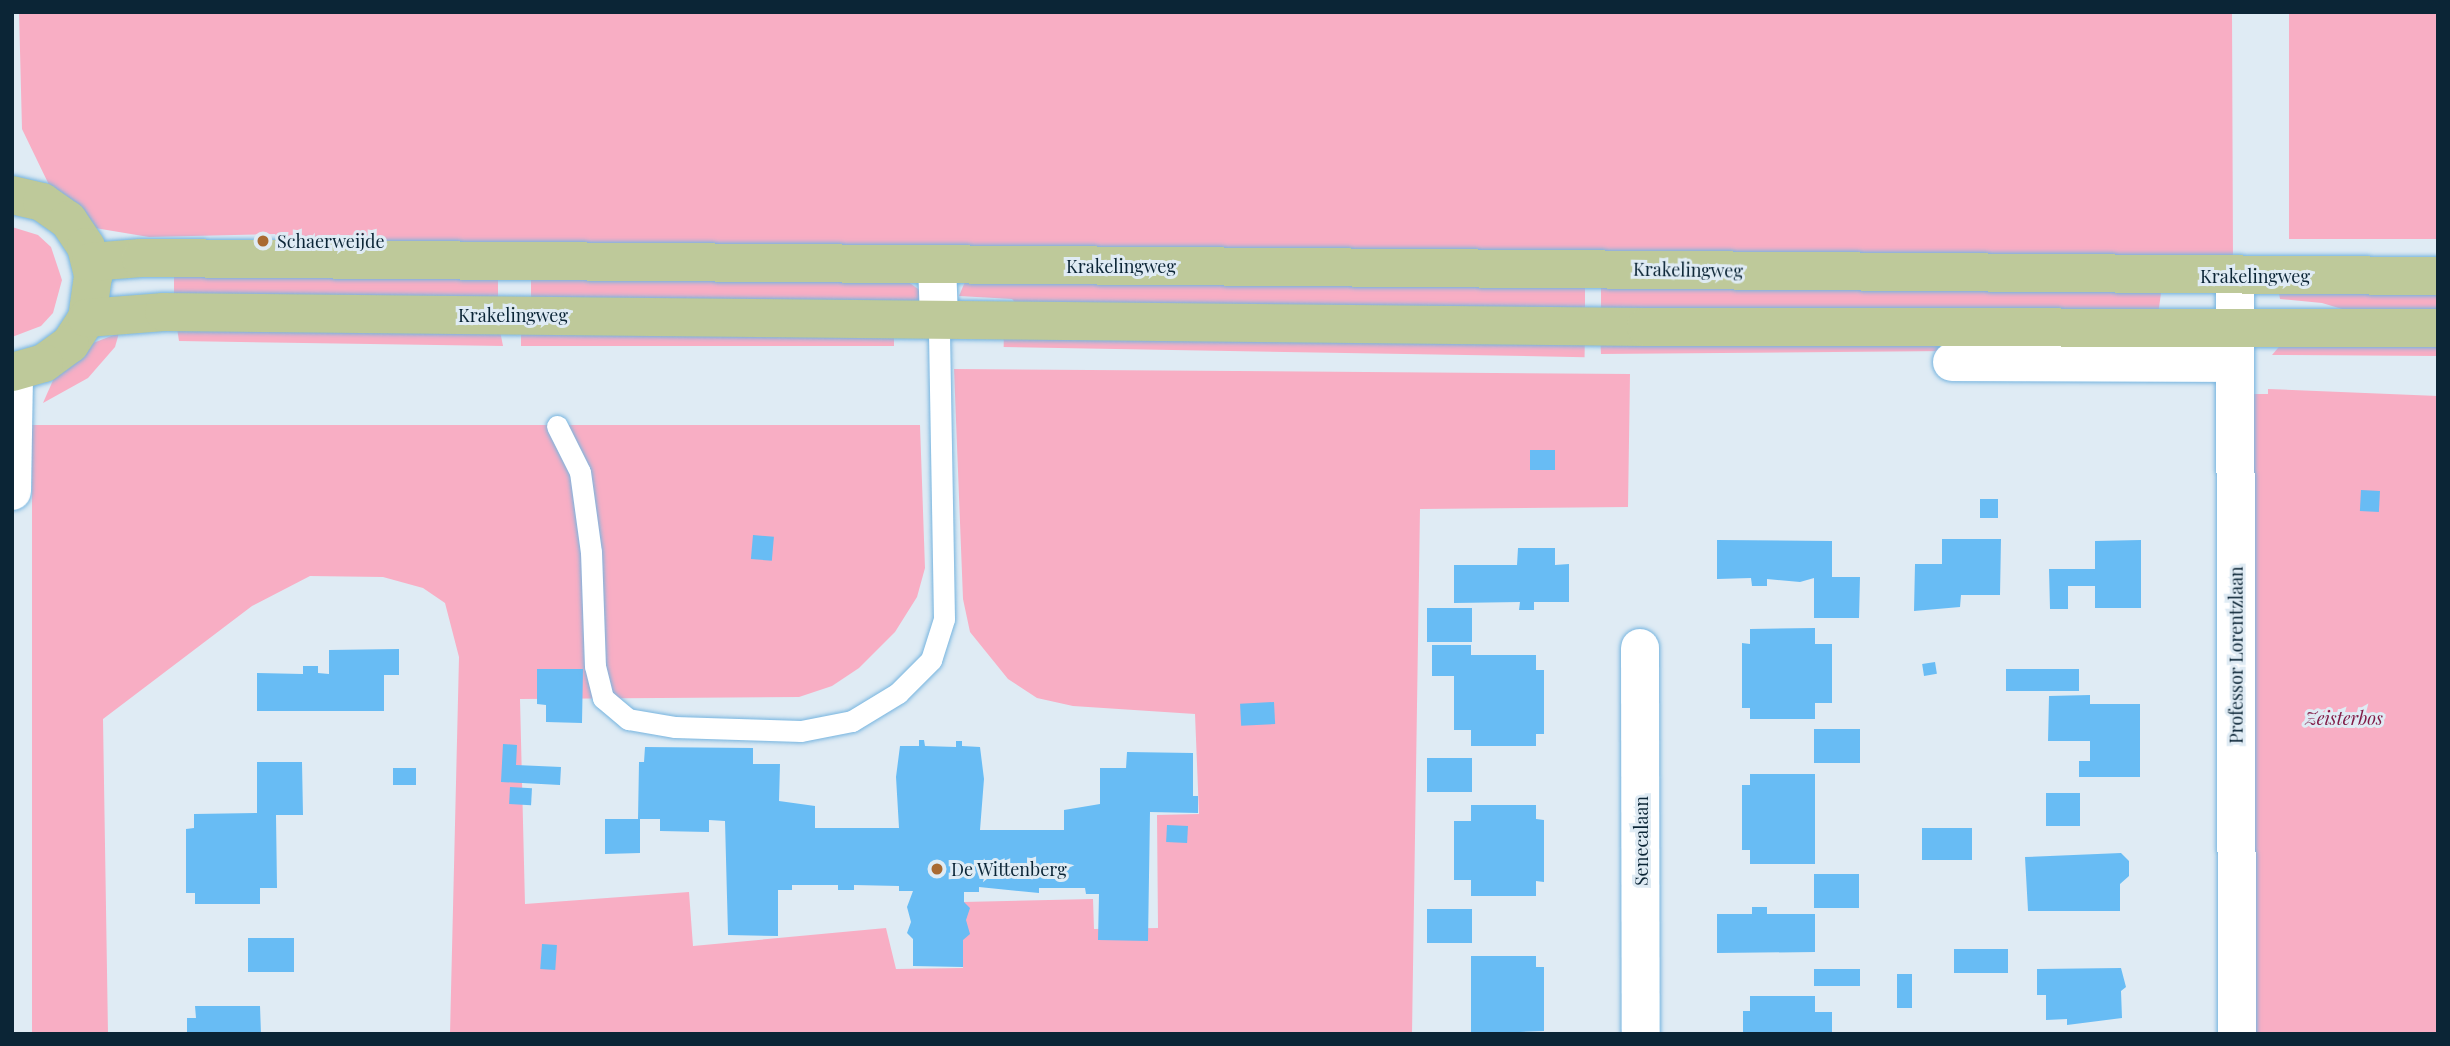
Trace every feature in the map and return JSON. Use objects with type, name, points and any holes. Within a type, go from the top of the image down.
[{"type":"main road","points":[[12,195],[42,202],[68,220],[91,262],[93,290],[87,318],[58,355],[13,372]]},
{"type":"main road","name":"Krakelingweg","points":[[91,262],[141,258],[2438,276]]},
{"type":"main road","name":"Krakelingweg","points":[[87,318],[164,312],[939,318],[1646,327],[2234,345],[2438,328]]},
{"type":"street","points":[[937,264],[939,318]]},
{"type":"street","name":"Professor Lorentzlaan","points":[[2235,276],[2237,1034]]},
{"type":"street","name":"Krakelingweg","points":[[1951,362],[2234,345]]},
{"type":"street","points":[[12,491],[13,372]]},
{"type":"street","name":"Senecalaan","points":[[1640,648],[1641,1034]]},
{"type":"lane","points":[[557,426],[580,472],[591,552],[595,666],[603,698],[628,719],[675,727],[801,731],[852,721],[898,693],[931,660],[944,619],[939,318]]},
{"type":"green space","points":[[19,12],[2232,12],[2233,260],[286,247],[275,234],[149,237],[95,228],[51,189],[22,129]]},
{"type":"green space","points":[[2289,12],[2438,12],[2438,239],[2289,239]]},
{"type":"green space","points":[[12,227],[38,235],[51,247],[62,280],[53,313],[41,326],[12,337]]},
{"type":"green space","points":[[174,271],[498,271],[498,301],[174,301]]},
{"type":"green space","points":[[531,272],[907,281],[921,291],[919,305],[531,303]]},
{"type":"green space","points":[[967,277],[1585,281],[1585,310],[1019,307],[1012,299],[959,296]]},
{"type":"green space","points":[[1601,282],[2161,293],[2158,315],[1601,312]]},
{"type":"green space","points":[[2438,287],[2438,315],[2362,315],[2322,303],[2280,299],[2279,293]]},
{"type":"green space","points":[[521,325],[894,325],[894,346],[521,346]]},
{"type":"green space","points":[[499,326],[503,346],[179,341],[177,328]]},
{"type":"green space","points":[[1004,327],[1585,337],[1585,357],[1004,347]]},
{"type":"green space","points":[[119,333],[115,347],[88,378],[43,403],[54,378],[93,343]]},
{"type":"green space","points":[[1600,333],[2160,349],[1601,354]]},
{"type":"green space","points":[[2438,337],[2438,356],[2272,355],[2283,342]]},
{"type":"green space","points":[[954,369],[1630,374],[1628,507],[1420,509],[1412,1034],[450,1034],[459,657],[445,603],[423,588],[383,577],[310,576],[252,606],[103,719],[108,1034],[32,1034],[32,425],[920,425],[925,568],[917,597],[895,632],[859,668],[832,686],[799,697],[520,699],[525,904],[689,892],[693,946],[886,928],[896,969],[963,968],[963,902],[1093,899],[1094,929],[1158,928],[1157,815],[1199,814],[1195,714],[1073,706],[1037,698],[1008,679],[970,632],[963,599]]},
{"type":"green space","name":"Zeisterbos","points":[[2268,389],[2438,396],[2438,1034],[2252,1034],[2250,394],[2268,394]]},
{"type":"building","points":[[1530,450],[1555,450],[1555,470],[1530,470]]},
{"type":"building","points":[[2361,490],[2380,491],[2379,512],[2360,511]]},
{"type":"building","points":[[1980,499],[1998,499],[1998,518],[1980,518]]},
{"type":"building","points":[[753,535],[774,537],[772,561],[751,559]]},
{"type":"building","points":[[1942,539],[2001,539],[2000,595],[1961,595],[1960,607],[1914,611],[1915,564],[1942,564]]},
{"type":"building","points":[[1717,540],[1832,541],[1832,577],[1860,577],[1859,618],[1814,618],[1814,578],[1800,582],[1767,579],[1767,586],[1752,586],[1751,578],[1717,579]]},
{"type":"building","points":[[2141,540],[2141,608],[2095,608],[2095,586],[2068,586],[2068,609],[2050,609],[2049,569],[2095,569],[2095,541]]},
{"type":"building","points":[[1518,548],[1555,548],[1555,565],[1569,564],[1569,602],[1534,602],[1534,610],[1519,610],[1520,602],[1454,603],[1454,565],[1517,565]]},
{"type":"building","points":[[1427,608],[1472,608],[1472,642],[1427,642]]},
{"type":"building","points":[[1815,628],[1815,644],[1832,644],[1832,703],[1815,703],[1815,719],[1750,719],[1750,708],[1742,708],[1742,643],[1750,644],[1750,629]]},
{"type":"building","points":[[1432,645],[1471,645],[1471,655],[1536,655],[1536,670],[1544,670],[1544,734],[1536,734],[1536,746],[1471,746],[1471,730],[1454,730],[1454,676],[1432,676]]},
{"type":"building","points":[[399,649],[399,675],[384,675],[384,711],[257,711],[257,673],[303,674],[303,666],[318,666],[318,673],[329,674],[329,650]]},
{"type":"building","points":[[1935,662],[1937,674],[1924,676],[1922,664]]},
{"type":"building","points":[[537,669],[583,669],[582,723],[546,722],[546,705],[537,704]]},
{"type":"building","points":[[2006,669],[2079,669],[2079,691],[2006,691]]},
{"type":"building","points":[[2090,695],[2090,704],[2140,704],[2140,777],[2079,777],[2079,761],[2090,761],[2090,741],[2048,741],[2049,696]]},
{"type":"building","points":[[1274,702],[1275,724],[1241,726],[1240,704]]},
{"type":"building","points":[[1814,729],[1860,729],[1860,763],[1814,763]]},
{"type":"building","name":"De Wittenberg","points":[[919,740],[924,740],[925,746],[956,747],[956,741],[962,741],[962,746],[980,747],[984,779],[980,830],[1064,830],[1064,810],[1100,804],[1100,768],[1126,768],[1127,752],[1193,753],[1193,796],[1198,796],[1198,813],[1150,812],[1148,941],[1098,940],[1099,894],[1086,894],[1085,888],[1039,888],[1039,893],[979,887],[979,892],[964,892],[964,902],[970,908],[966,920],[970,934],[963,940],[963,967],[913,966],[913,939],[907,933],[911,922],[907,907],[913,891],[899,891],[899,886],[854,885],[854,890],[838,890],[838,885],[792,885],[792,890],[778,890],[778,936],[728,935],[725,821],[709,820],[709,832],[660,831],[660,819],[640,819],[640,853],[605,854],[605,819],[638,819],[639,762],[644,762],[645,747],[753,748],[753,764],[780,764],[779,801],[815,806],[815,828],[899,828],[896,777],[900,746],[919,746]]},
{"type":"building","points":[[503,744],[517,745],[516,765],[561,767],[560,785],[501,782]]},
{"type":"building","points":[[1427,758],[1472,758],[1472,792],[1427,792]]},
{"type":"building","points":[[257,762],[302,762],[303,815],[276,815],[277,888],[260,888],[260,904],[195,904],[195,893],[186,893],[186,829],[194,828],[194,814],[257,813]]},
{"type":"building","points":[[393,768],[416,768],[416,785],[393,785]]},
{"type":"building","points":[[1750,774],[1815,774],[1815,864],[1750,864],[1750,850],[1742,850],[1742,785],[1750,785]]},
{"type":"building","points":[[510,787],[532,788],[531,805],[509,804]]},
{"type":"building","points":[[2046,793],[2080,793],[2080,826],[2046,826]]},
{"type":"building","points":[[1471,805],[1536,805],[1536,819],[1544,820],[1544,882],[1536,881],[1536,896],[1471,896],[1471,880],[1454,880],[1454,821],[1471,821]]},
{"type":"building","points":[[1167,825],[1188,826],[1187,843],[1166,842]]},
{"type":"building","points":[[1922,828],[1972,828],[1972,860],[1922,860]]},
{"type":"building","points":[[2121,853],[2129,861],[2129,876],[2120,884],[2120,911],[2028,911],[2025,857]]},
{"type":"building","points":[[1814,874],[1859,874],[1859,908],[1814,908]]},
{"type":"building","points":[[1752,907],[1767,907],[1767,914],[1815,914],[1815,952],[1717,953],[1717,914],[1752,914]]},
{"type":"building","points":[[1427,909],[1472,909],[1472,943],[1427,943]]},
{"type":"building","points":[[248,938],[294,938],[294,972],[248,972]]},
{"type":"building","points":[[542,944],[557,945],[555,970],[540,969]]},
{"type":"building","points":[[1954,949],[2008,949],[2008,973],[1954,973]]},
{"type":"building","points":[[1471,956],[1536,956],[1536,967],[1544,967],[1544,1031],[1471,1034]]},
{"type":"building","points":[[2121,968],[2126,987],[2121,991],[2122,1018],[2067,1025],[2067,1019],[2046,1020],[2046,995],[2037,995],[2037,969]]},
{"type":"building","points":[[1814,969],[1860,969],[1860,986],[1814,986]]},
{"type":"building","points":[[1897,974],[1912,974],[1912,1008],[1897,1008]]},
{"type":"building","points":[[1750,996],[1815,996],[1815,1012],[1832,1012],[1832,1034],[1743,1034],[1743,1011],[1750,1011]]},
{"type":"building","points":[[195,1006],[260,1006],[261,1034],[187,1034],[187,1018],[196,1018]]},
{"type":"place","name":"Schaerweijde","points":[[263,241]]},
{"type":"place","name":"De Wittenberg","points":[[937,869]]}]
